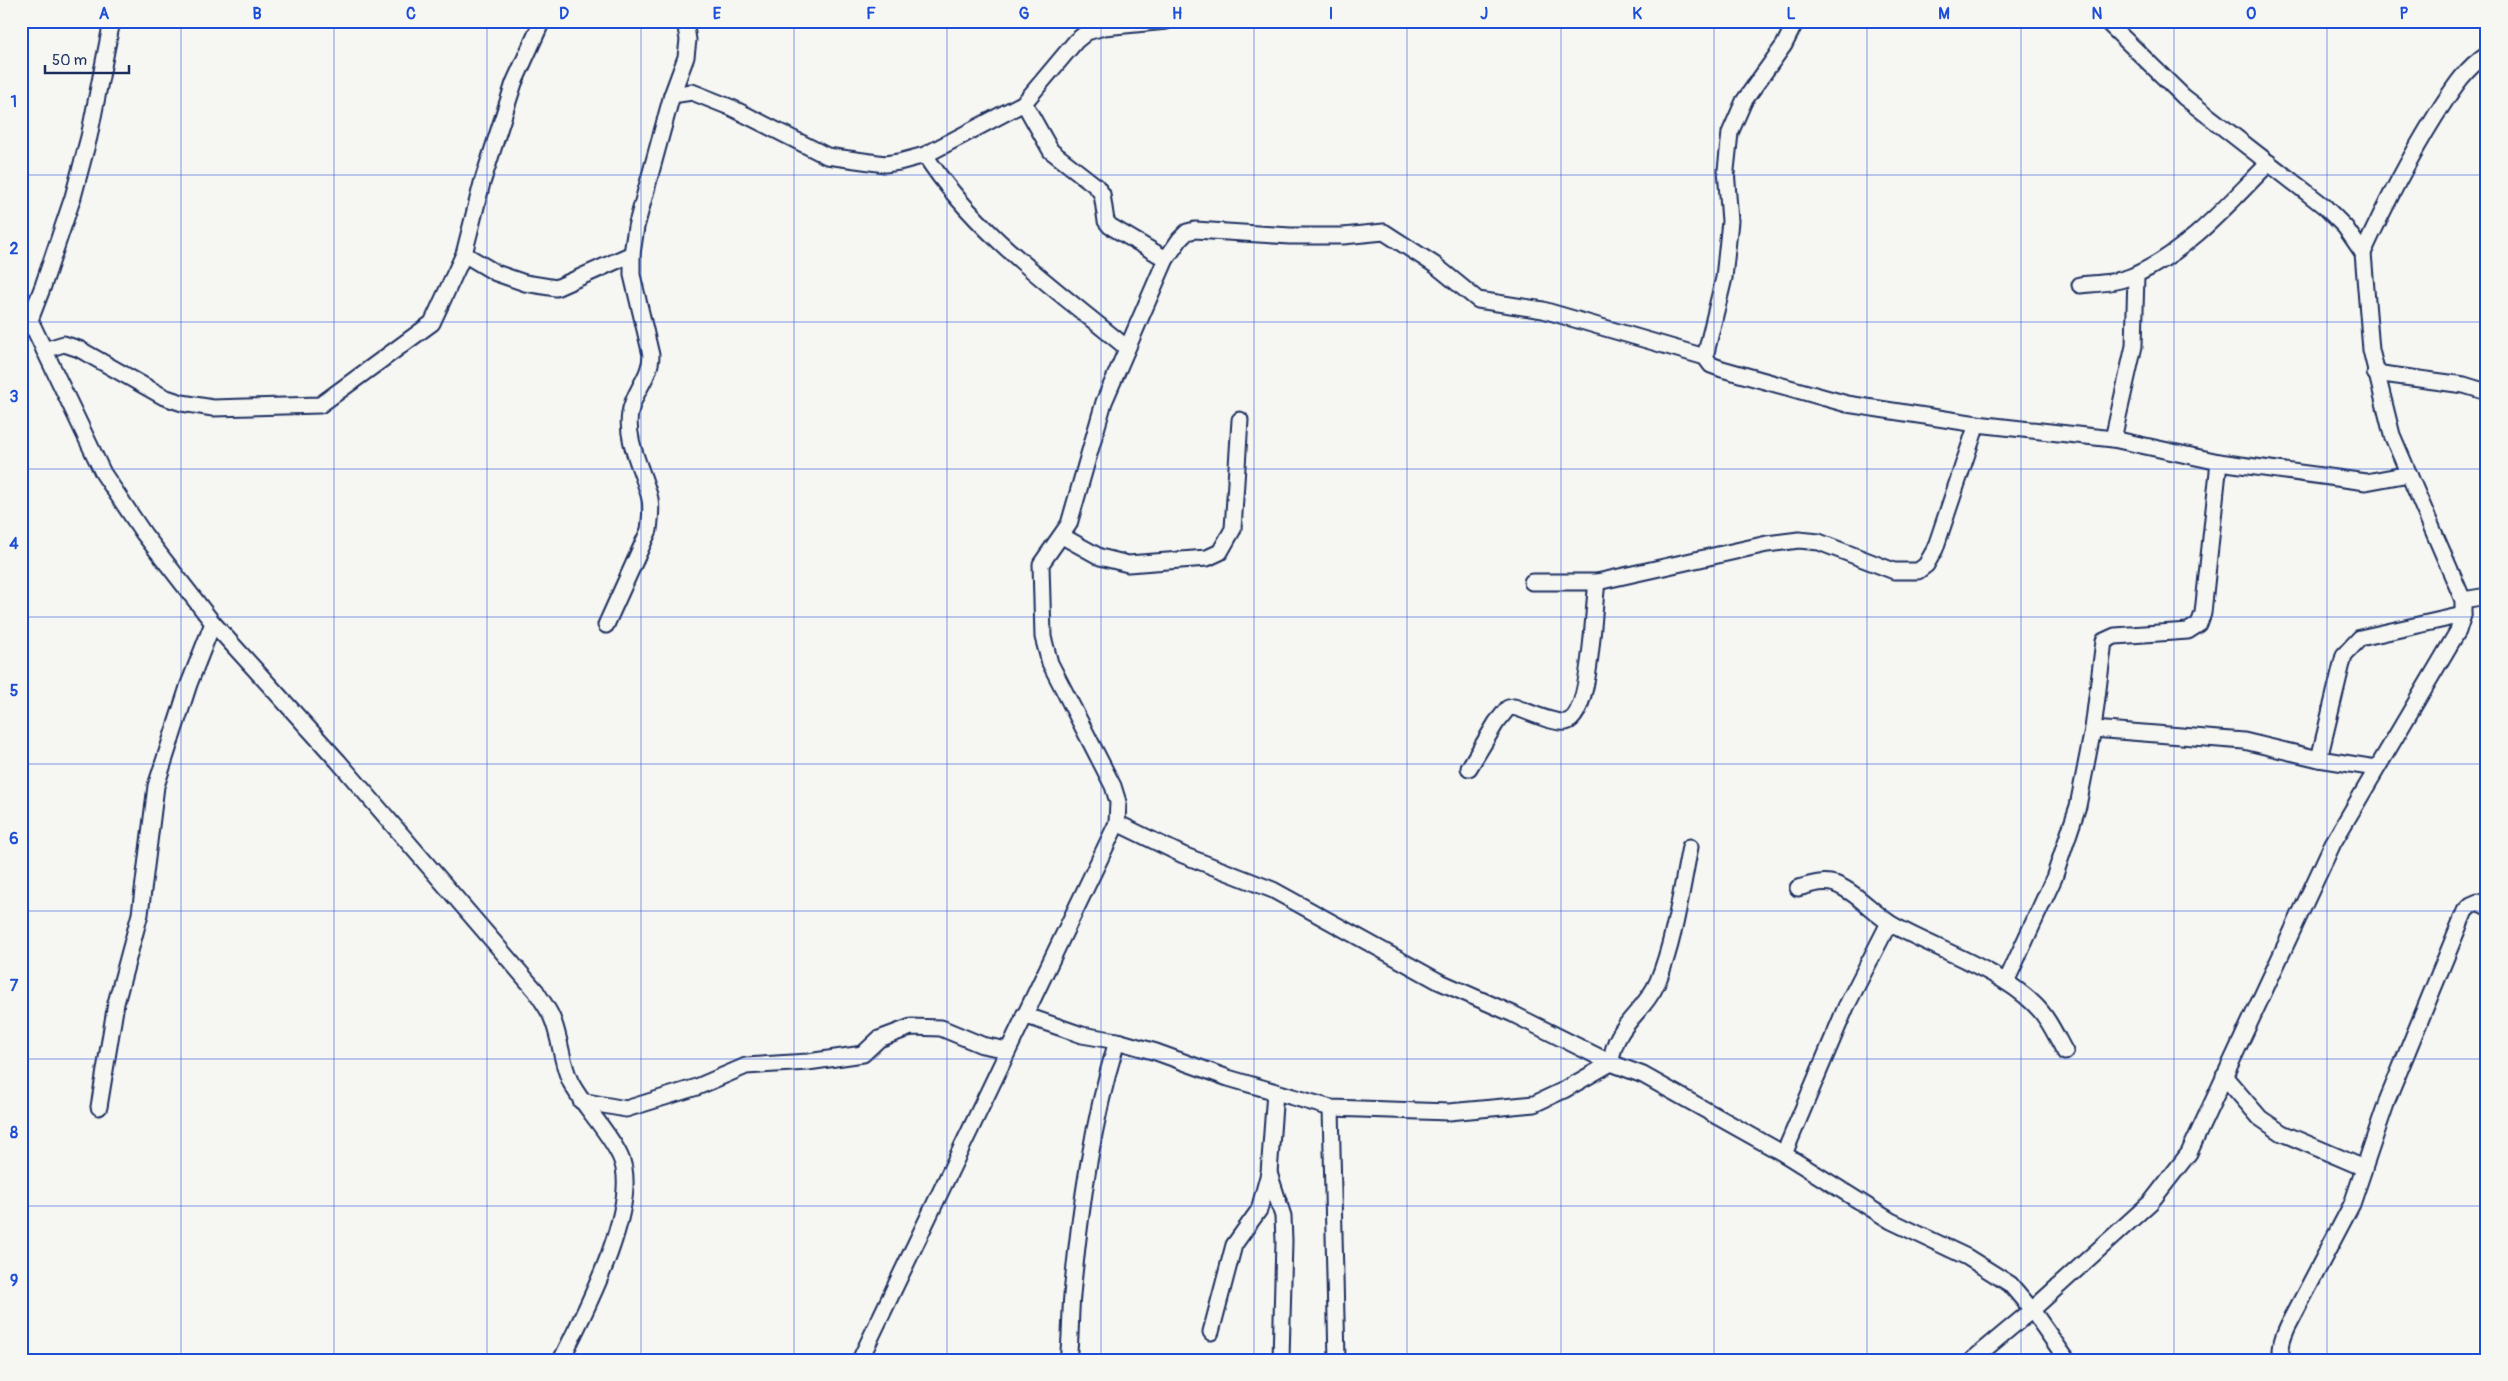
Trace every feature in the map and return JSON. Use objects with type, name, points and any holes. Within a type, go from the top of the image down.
[{"type":"street","points":[[112,21],[89,136],[73,197],[26,325],[44,350],[103,473],[144,534],[213,623],[338,761],[536,991],[552,1018],[568,1077],[581,1101],[607,1133],[621,1158],[624,1178],[621,1212],[606,1266],[561,1360]]},
{"type":"street","points":[[44,350],[64,344],[79,349],[164,397],[182,403],[213,408],[320,405],[432,322],[464,254],[482,183],[514,83],[542,21]]},
{"type":"street","points":[[606,624],[649,530],[651,515],[650,500],[635,452],[630,427],[630,412],[651,367],[651,356],[632,275],[632,254],[636,227],[672,95],[686,57],[688,40],[685,21]]},
{"type":"street","points":[[672,95],[692,92],[716,101],[827,156],[885,164],[925,155],[1024,103],[1076,41],[1087,32],[1104,27],[1167,21]]},
{"type":"street","points":[[1705,357],[1724,278],[1730,221],[1726,170],[1730,133],[1744,101],[1784,44],[1796,21]]},
{"type":"street","points":[[2106,21],[2184,97],[2324,206],[2345,227],[2363,253]]},
{"type":"street","points":[[1972,1360],[2032,1310],[2151,1202],[2189,1153],[2333,843],[2458,630],[2463,615],[2463,600],[2392,435],[2375,373],[2371,350],[2363,253],[2412,152],[2459,79],[2474,63],[2487,54]]},
{"type":"street","points":[[1024,103],[1051,151],[1096,186],[1102,194],[1106,221],[1110,226],[1166,259]]},
{"type":"street","points":[[925,155],[944,185],[975,219],[1127,348]]},
{"type":"street","points":[[2080,284],[2116,281],[2136,275],[2184,243],[2269,163]]},
{"type":"street","points":[[860,1360],[1117,823],[1118,802],[1113,786],[1062,690],[1050,663],[1043,637],[1041,564],[1069,524],[1104,402],[1166,259],[1187,232],[1195,230],[1290,236],[1344,236],[1384,232],[1435,264],[1478,300],[1543,310],[1705,357],[1711,365],[1722,369],[1848,404],[1977,424],[2113,439],[2219,462],[2366,482],[2409,474]]},
{"type":"street","points":[[464,254],[496,272],[525,283],[556,288],[632,254]]},
{"type":"street","points":[[2113,439],[2134,346],[2136,275]]},
{"type":"street","points":[[2375,373],[2464,385],[2487,392]]},
{"type":"street","points":[[1062,536],[1100,557],[1128,564],[1207,558],[1220,552],[1233,529],[1240,420]]},
{"type":"street","points":[[1532,582],[1597,582],[1768,544],[1799,540],[1819,542],[1894,571],[1918,571],[1926,565],[1935,549],[1977,424]]},
{"type":"street","points":[[2006,982],[2054,878],[2078,806],[2093,729],[2104,641],[2115,636],[2188,631],[2199,624],[2203,613],[2219,462]]},
{"type":"street","points":[[1469,768],[1496,723],[1508,708],[1514,707],[1556,721],[1565,722],[1574,718],[1579,710],[1588,671],[1597,582]]},
{"type":"street","points":[[2463,600],[2487,596]]},
{"type":"street","points":[[2318,759],[2344,655],[2353,644],[2360,638],[2463,615]]},
{"type":"street","points":[[99,1107],[116,1003],[140,914],[156,786],[189,684],[213,623]]},
{"type":"street","points":[[2093,729],[2244,742],[2318,759],[2376,768]]},
{"type":"street","points":[[1117,823],[1183,855],[1280,893],[1438,981],[1513,1014],[1611,1063],[1643,1075],[1784,1154],[1890,1221],[1967,1257],[1998,1274],[2010,1284],[2032,1310],[2067,1360]]},
{"type":"street","points":[[1611,1063],[1612,1047],[1619,1034],[1645,1004],[1657,983],[1666,960],[1690,847]]},
{"type":"street","points":[[1798,888],[1821,882],[1834,884],[1847,890],[1889,922],[2006,982],[2034,1004],[2065,1052]]},
{"type":"street","points":[[2282,1360],[2280,1352],[2282,1340],[2344,1222],[2387,1101],[2465,911],[2471,904],[2478,902],[2487,906]]},
{"type":"street","points":[[1784,1154],[1846,1007],[1889,922]]},
{"type":"street","points":[[1024,1015],[1082,1035],[1117,1041],[1331,1108],[1449,1112],[1534,1104],[1564,1090],[1611,1063]]},
{"type":"street","points":[[581,1101],[626,1109],[698,1086],[746,1066],[808,1062],[863,1054],[879,1040],[911,1027],[941,1028],[982,1045],[1008,1050]]},
{"type":"street","points":[[1068,1360],[1072,1297],[1085,1183],[1106,1078],[1117,1041]]},
{"type":"street","points":[[2224,1076],[2260,1118],[2282,1133],[2364,1168]]},
{"type":"street","points":[[1211,1332],[1234,1246],[1259,1210],[1269,1173],[1275,1092]]},
{"type":"street","points":[[1331,1108],[1337,1360]]},
{"type":"street","points":[[1269,1173],[1283,1216],[1281,1360]]}]
